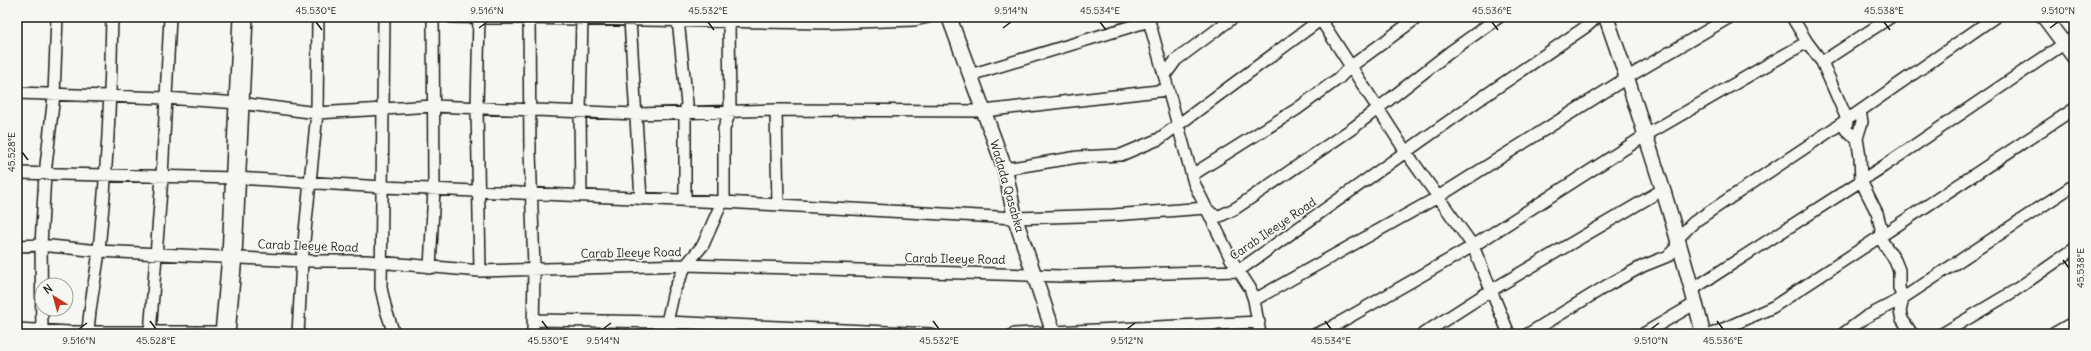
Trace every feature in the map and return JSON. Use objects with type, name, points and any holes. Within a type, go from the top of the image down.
[{"type":"highway","points":[[226,333],[232,256],[243,17]]},
{"type":"street","points":[[42,332],[41,245],[45,174],[54,95],[57,17]]},
{"type":"street","points":[[88,332],[99,251],[105,174],[111,94],[112,17]]},
{"type":"street","points":[[150,332],[162,177],[170,17]]},
{"type":"street","points":[[298,334],[302,261],[317,113],[318,17]]},
{"type":"street","points":[[384,17],[381,288],[394,334]]},
{"type":"street","points":[[430,268],[434,190],[433,17]]},
{"type":"street","points":[[451,17],[529,17],[729,22],[777,19],[867,23],[914,20],[928,17]]},
{"type":"street","points":[[479,17],[477,108],[480,271]]},
{"type":"street","points":[[529,17],[534,268],[533,334]]},
{"type":"street","name":"Wadada Qasabka","points":[[949,17],[1005,169],[1015,218],[1054,333]]},
{"type":"street","points":[[1166,75],[1176,60],[1234,17]]},
{"type":"street","points":[[1192,175],[1297,109],[1339,78],[1350,67],[1418,17]]},
{"type":"street","points":[[17,173],[236,178],[434,190],[723,202],[1015,218],[1113,215],[1206,208],[1212,214],[1220,216],[1236,208],[1378,108],[1450,52],[1499,17]]},
{"type":"street","name":"Carab Ileeye Road","points":[[17,246],[41,245],[99,251],[157,252],[302,261],[366,261],[382,264],[480,271],[534,268],[686,265],[1062,276],[1238,271],[1483,97],[1587,26],[1597,17]]},
{"type":"street","points":[[1606,17],[1628,77],[1646,135],[1693,289],[1703,334]]},
{"type":"street","points":[[1254,300],[1438,197],[1628,77],[1730,17]]},
{"type":"street","points":[[1792,17],[1807,42],[1822,62],[1847,119],[1846,130],[1857,138]]},
{"type":"street","points":[[1822,62],[1890,17]]},
{"type":"street","points":[[1528,334],[1608,285],[1643,266],[1668,256],[1676,248],[1677,238],[1694,222],[1860,111],[1995,17]]},
{"type":"street","points":[[2044,17],[2069,41],[2074,57]]},
{"type":"street","points":[[582,18],[580,112],[582,196]]},
{"type":"street","points":[[1005,169],[1078,157],[1121,154],[1159,140],[1322,18],[1350,67],[1406,152],[1473,246],[1490,291],[1509,334]]},
{"type":"street","points":[[970,75],[1149,19],[1166,75],[1168,90],[1194,183],[1238,271],[1250,288],[1259,322],[1260,334]]},
{"type":"street","points":[[630,20],[641,199]]},
{"type":"street","points":[[678,20],[688,104],[685,113],[685,201]]},
{"type":"street","points":[[675,334],[667,322],[674,291],[686,265],[703,245],[723,202],[724,128],[725,121],[730,111],[729,22]]},
{"type":"street","points":[[1693,289],[1861,181],[2069,41]]},
{"type":"street","points":[[1316,334],[1330,328],[1473,246],[1646,135],[1807,42]]},
{"type":"street","points":[[17,92],[54,95],[111,94],[240,103],[317,113],[434,106],[636,114],[776,110],[984,111],[1168,90]]},
{"type":"street","points":[[1712,334],[1774,307],[2074,109]]},
{"type":"street","points":[[776,110],[778,205]]},
{"type":"street","points":[[1860,111],[1862,122],[1857,138],[1860,156],[1861,181],[1877,213],[1881,228],[1880,238],[1895,260],[1898,270],[1899,288],[1903,298],[1900,312],[1902,319],[1912,334]]},
{"type":"street","points":[[1843,334],[1866,317],[1903,298],[2074,185]]},
{"type":"street","points":[[1423,334],[1490,291],[1662,190]]},
{"type":"street","points":[[1942,334],[2014,291],[2074,248]]},
{"type":"street","points":[[1643,334],[1696,303]]},
{"type":"street","points":[[534,320],[667,322],[931,334]]},
{"type":"street","points":[[1014,334],[1259,322]]},
{"type":"street","points":[[2053,334],[2074,322]]},
{"type":"street","points":[[17,328],[42,332],[226,333]]}]
